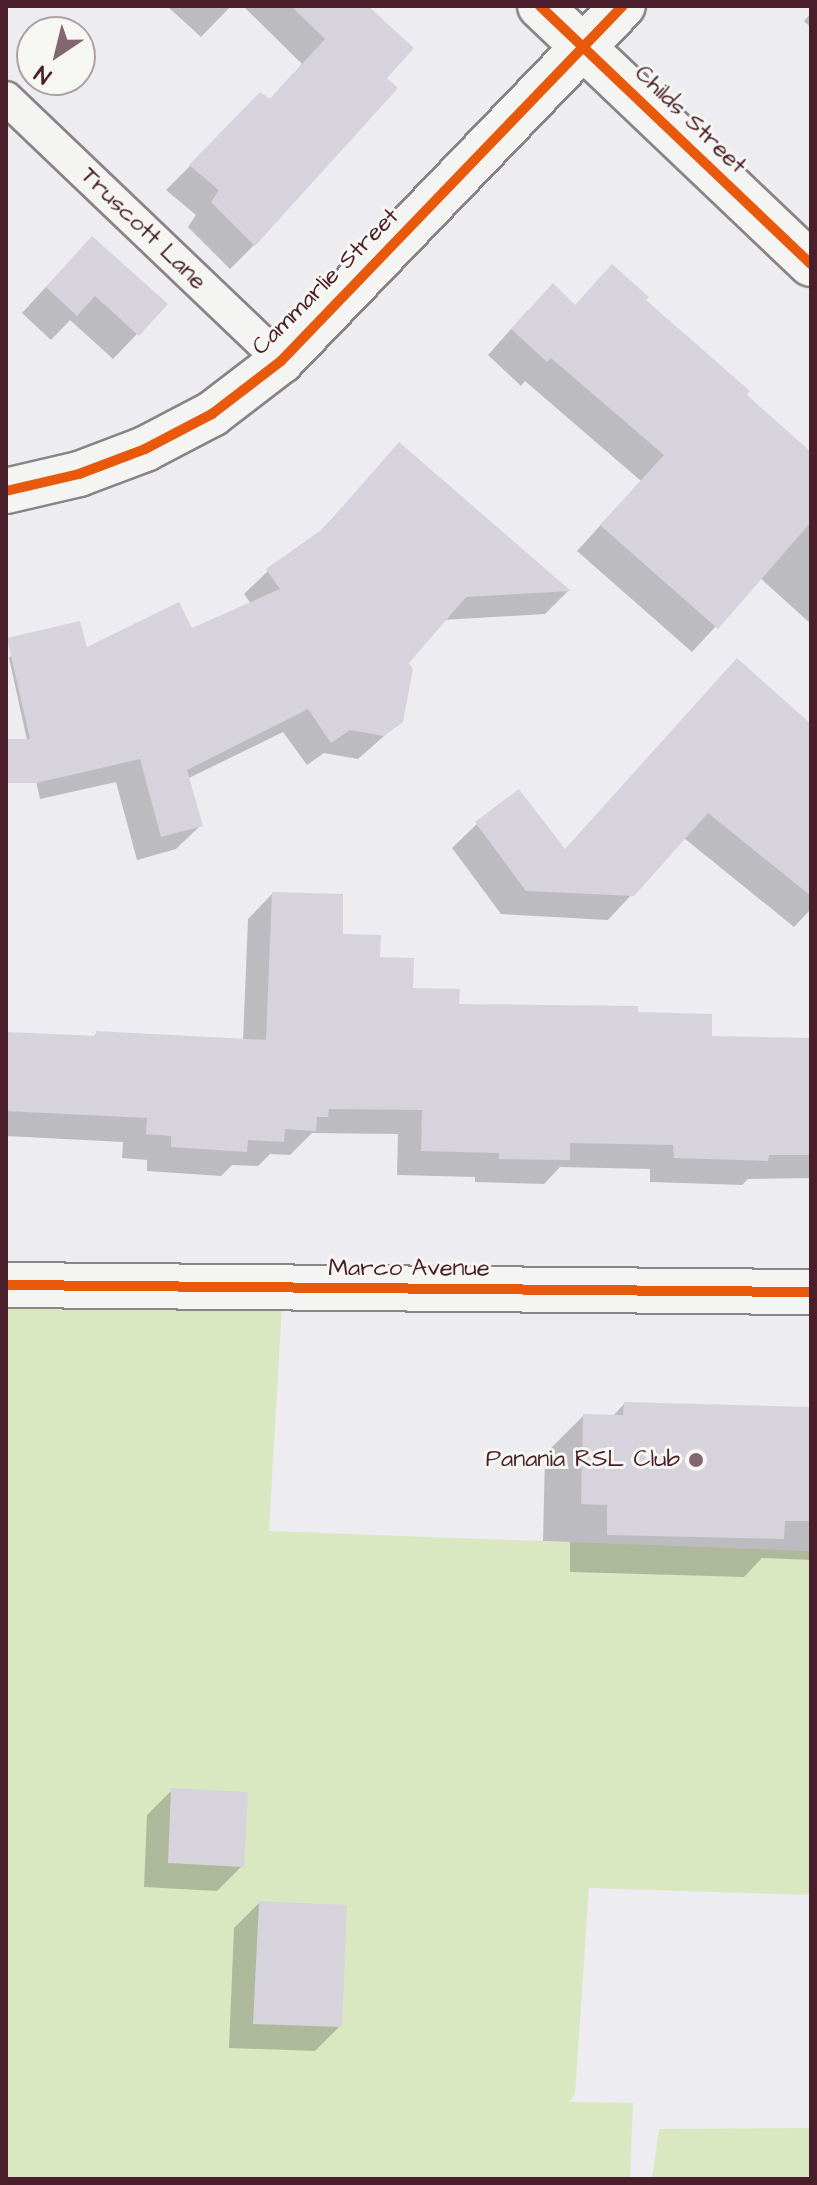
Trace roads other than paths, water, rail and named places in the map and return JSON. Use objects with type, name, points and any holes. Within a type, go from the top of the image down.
[{"type":"street","name":"Childs Street","points":[[540,6],[811,264]]},
{"type":"street","name":"Cammarlie Street","points":[[6,491],[79,474],[145,449],[212,414],[281,361],[623,6]]},
{"type":"street","name":"Marco Avenue","points":[[6,1285],[811,1292]]},
{"type":"lane","name":"Truscott Lane","points":[[6,98],[281,361]]},
{"type":"place","name":"Panania RSL Club","points":[[696,1460]]}]
